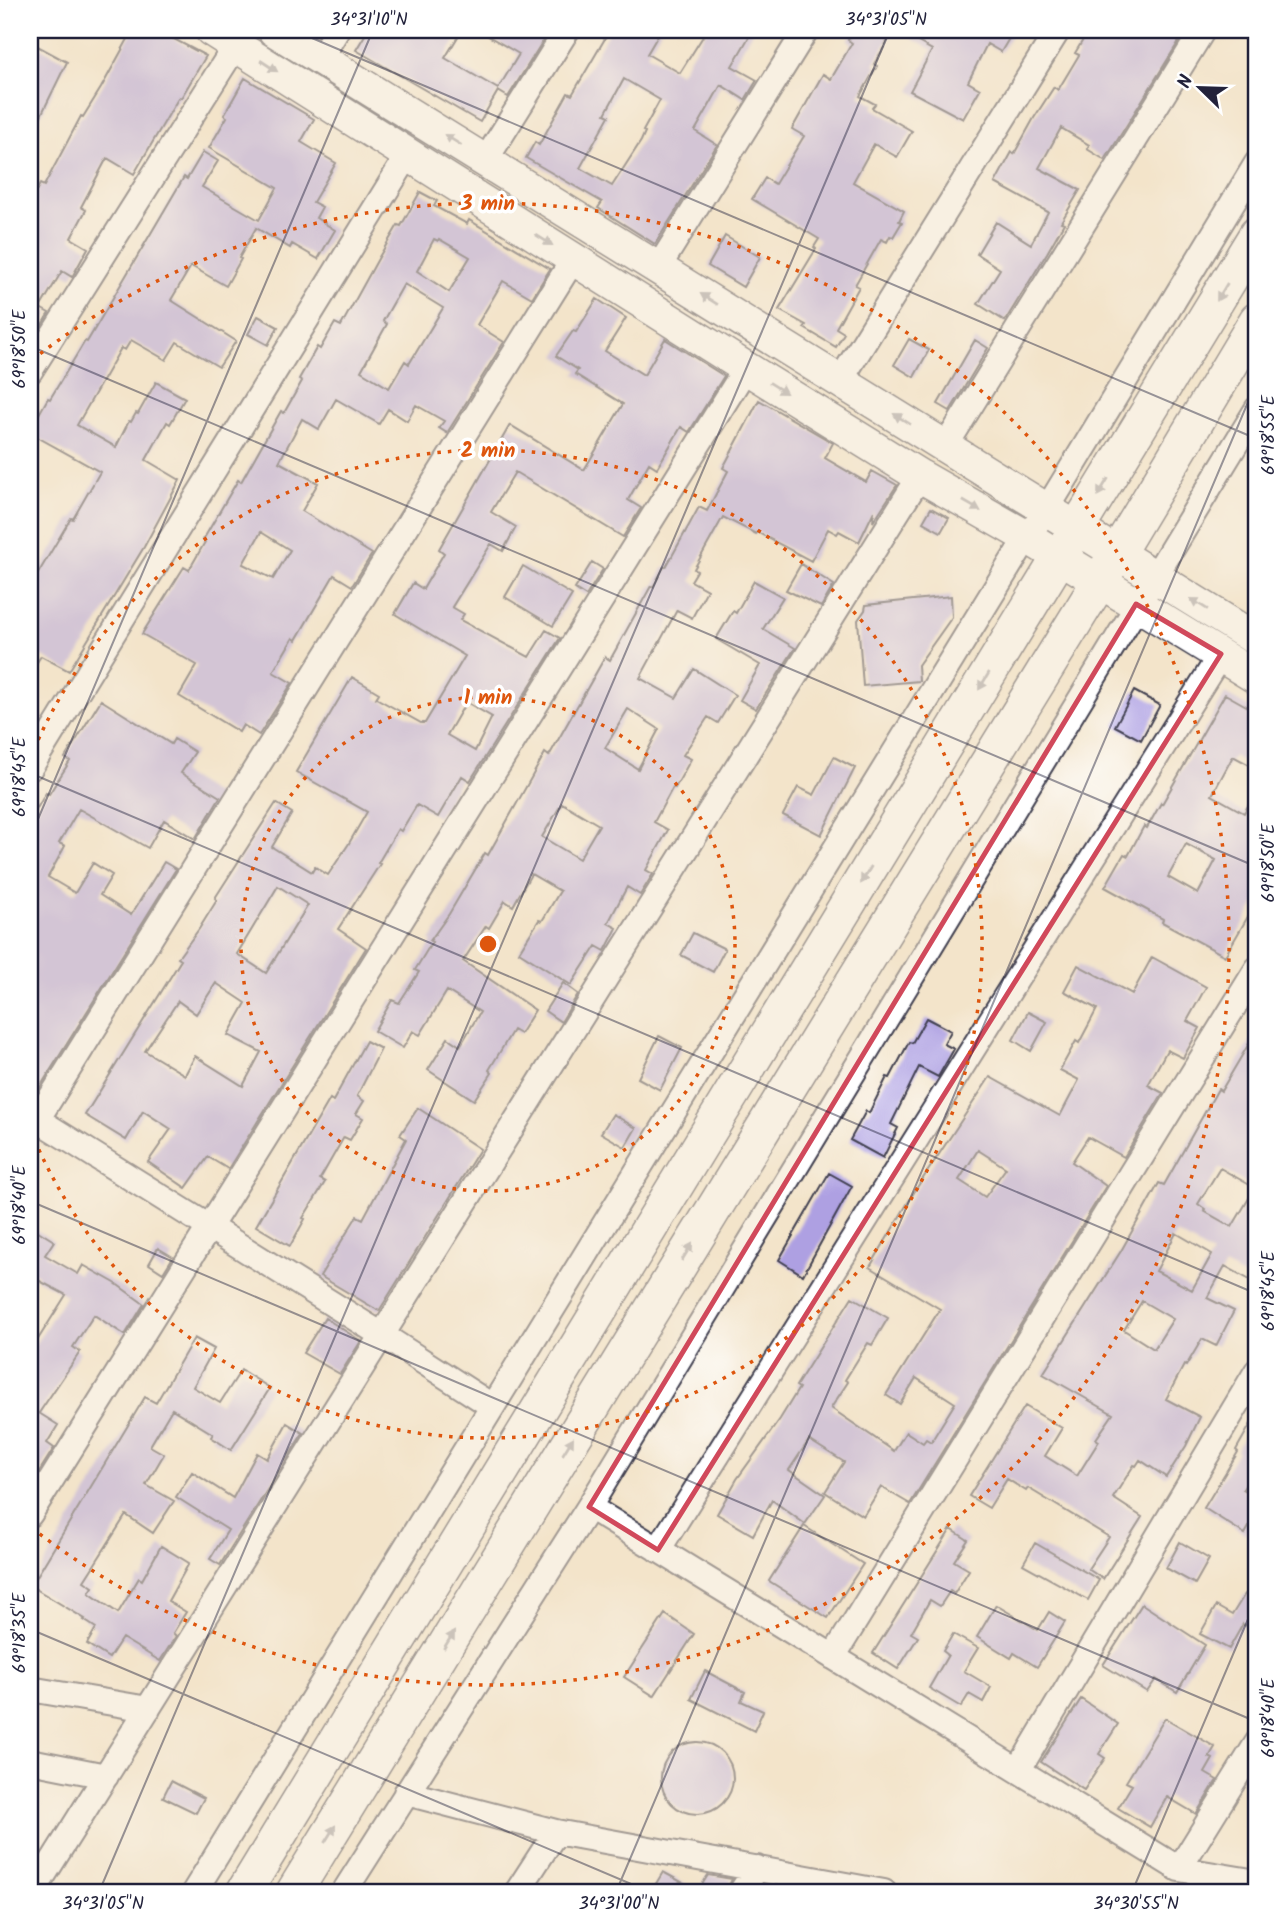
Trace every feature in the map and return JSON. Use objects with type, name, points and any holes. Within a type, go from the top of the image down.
[{"type":"main road","points":[[244,1892],[1257,234]]},
{"type":"main road","points":[[294,1892],[1257,320]]},
{"type":"street","points":[[274,30],[1077,528],[1136,604],[1257,678]]},
{"type":"street","points":[[320,58],[337,30]]},
{"type":"street","points":[[485,161],[567,30]]},
{"type":"street","points":[[658,268],[806,30]]},
{"type":"street","points":[[840,381],[1058,30]]},
{"type":"street","points":[[945,447],[1203,30]]},
{"type":"street","points":[[30,371],[224,37],[746,369],[1059,558],[1154,576],[1257,640]]},
{"type":"street","points":[[30,768],[408,155]]},
{"type":"street","points":[[194,1892],[1027,537],[1047,509],[1257,163]]},
{"type":"street","points":[[492,1406],[209,1227],[32,1122],[573,258]]},
{"type":"street","points":[[30,1514],[746,369]]},
{"type":"street","points":[[344,1892],[589,1507],[1257,409]]},
{"type":"street","points":[[33,1892],[920,476]]},
{"type":"street","points":[[658,1550],[1221,654]]},
{"type":"street","points":[[832,1657],[1257,969]]},
{"type":"street","points":[[1019,1769],[1257,1371]]},
{"type":"street","points":[[589,1507],[1179,1869],[1257,1882]]},
{"type":"street","points":[[30,1689],[148,1709]]},
{"type":"street","points":[[1179,1869],[1257,1743]]},
{"type":"street","points":[[30,1761],[106,1776]]},
{"type":"street","points":[[406,1793],[556,1832],[884,1892]]},
{"type":"street","points":[[517,1892],[556,1832]]},
{"type":"street","points":[[741,1892],[757,1868]]},
{"type":"highlighted area","points":[[1136,604],[1221,654],[658,1550],[589,1507]]},
{"type":"building","points":[[133,30],[157,30],[206,56],[134,174],[107,158],[81,207],[86,210],[71,238],[88,248],[72,277],[62,271],[40,308],[49,313],[30,344],[30,202],[40,184],[44,186],[81,116],[83,117],[101,88]]},
{"type":"building","points":[[368,30],[462,30],[445,58],[498,89],[519,54],[478,30],[536,30],[546,36],[508,97],[498,91],[480,122],[356,50]]},
{"type":"building","points":[[610,30],[661,30],[647,54],[680,73],[707,30],[753,30],[732,66],[757,80],[745,100],[721,85],[695,131],[717,145],[655,244],[598,208],[602,202],[526,158],[535,142],[539,145],[568,93],[572,95]],"holes":[[[624,79],[660,100],[643,131],[645,132],[641,141],[612,186],[580,168],[609,116],[605,114]]]},
{"type":"building","points":[[854,30],[894,30],[874,64],[877,66],[860,96],[875,104],[872,108],[912,131],[897,157],[874,144],[853,182],[904,211],[899,221],[902,222],[893,237],[890,236],[887,242],[881,239],[855,285],[859,287],[836,328],[844,333],[836,347],[804,328],[806,325],[779,310],[816,249],[814,247],[819,239],[752,199],[765,178],[775,184],[804,136],[792,129],[823,74],[831,79],[852,43],[848,40]]},
{"type":"building","points":[[897,30],[1014,30],[1001,52],[987,44],[968,82],[980,89],[963,119],[910,91],[932,50]]},
{"type":"building","points":[[1089,30],[1186,30],[1105,160],[1087,149],[1089,145],[1061,128],[1039,168],[1080,190],[1047,253],[1005,321],[978,304],[1000,269],[977,254],[996,222],[1031,244],[1048,212],[995,183],[1054,87],[1058,90],[1079,55],[1075,53]]},
{"type":"building","points":[[30,42],[67,62],[30,138]]},
{"type":"building","points":[[245,78],[314,119],[301,142],[336,163],[313,202],[322,207],[316,218],[335,230],[318,259],[292,244],[290,248],[256,228],[226,286],[191,266],[171,300],[236,341],[219,367],[177,342],[166,360],[131,340],[125,350],[121,348],[77,425],[116,447],[129,421],[138,414],[156,382],[185,398],[170,424],[167,422],[146,460],[180,480],[144,547],[69,671],[41,656],[30,673],[30,587],[100,472],[30,433],[30,430],[48,398],[50,399],[85,341],[87,342],[184,177],[187,179],[203,152],[218,161],[202,187],[259,220],[277,188],[209,148]]},
{"type":"building","points":[[420,192],[437,201],[434,206],[467,224],[469,220],[550,269],[532,298],[503,281],[477,325],[504,342],[447,433],[439,428],[444,421],[416,405],[407,421],[388,409],[379,424],[336,399],[319,429],[302,419],[279,462],[318,483],[302,511],[372,554],[352,586],[334,575],[296,640],[293,638],[273,672],[292,683],[259,735],[243,725],[239,732],[179,696],[197,665],[142,634],[184,567],[189,570],[238,480],[241,482],[281,411],[284,413],[317,347],[320,349],[335,323],[341,326],[398,225],[401,226]],"holes":[[[434,239],[439,239],[470,257],[449,292],[417,271]],[[404,284],[443,308],[409,364],[405,361],[389,388],[361,371],[387,324],[383,321]],[[261,532],[290,550],[273,579],[243,564]]]},
{"type":"building","points":[[725,236],[760,257],[743,287],[708,266]]},
{"type":"building","points":[[597,299],[626,318],[605,351],[644,375],[665,339],[724,376],[689,432],[681,427],[657,468],[649,463],[628,500],[641,508],[623,537],[515,472],[491,512],[516,527],[503,551],[491,544],[452,607],[464,614],[460,620],[529,657],[546,630],[560,638],[470,781],[462,776],[438,817],[417,805],[401,831],[398,829],[378,863],[380,864],[338,929],[366,948],[228,1169],[208,1157],[186,1188],[148,1162],[171,1129],[143,1111],[126,1140],[85,1115],[181,960],[178,958],[199,929],[217,900],[215,898],[276,803],[292,813],[272,847],[312,872],[315,867],[328,875],[348,845],[367,812],[296,772],[352,677],[379,693],[376,698],[425,723],[465,656],[395,614],[413,583],[423,589],[444,553],[439,549],[510,425],[584,470],[623,404],[575,374],[578,370],[556,356],[573,331],[576,332]],"holes":[[[466,702],[492,717],[475,751],[447,735]],[[278,886],[308,905],[266,973],[237,954]],[[216,983],[246,1003],[228,1035],[261,1052],[243,1086],[195,1056],[185,1075],[145,1051],[178,1001],[196,1014]]]},
{"type":"building","points":[[258,316],[278,327],[268,345],[248,334]]},
{"type":"building","points":[[909,339],[929,350],[914,377],[894,365]]},
{"type":"building","points":[[975,340],[988,348],[950,411],[938,404]]},
{"type":"building","points":[[759,400],[833,443],[825,458],[866,482],[872,471],[897,485],[873,522],[874,511],[859,542],[839,531],[837,534],[828,529],[811,561],[723,517],[694,569],[697,571],[691,581],[707,590],[692,618],[677,610],[640,678],[676,698],[694,669],[735,695],[718,723],[708,717],[683,755],[691,759],[654,822],[668,830],[646,870],[653,874],[640,895],[627,887],[608,923],[617,928],[605,951],[596,946],[571,985],[519,952],[560,891],[531,874],[513,906],[505,901],[489,928],[486,926],[463,961],[535,1010],[520,1034],[513,1030],[489,1070],[492,1073],[474,1100],[428,1070],[448,1038],[460,1046],[480,1012],[447,991],[420,1035],[413,1031],[403,1048],[374,1031],[392,1000],[399,1003],[419,972],[415,970],[432,942],[430,941],[485,853],[488,855],[545,753],[549,756],[605,657],[610,660],[699,507],[707,511],[728,471],[723,468]],"holes":[[[628,709],[659,729],[638,769],[605,748]],[[562,803],[599,825],[579,859],[542,837]]]},
{"type":"building","points":[[931,508],[949,518],[941,532],[923,522]]},
{"type":"building","points":[[592,562],[603,569],[586,596],[575,589]]},
{"type":"building","points":[[801,564],[834,585],[821,607],[786,590]]},
{"type":"building","points":[[523,566],[572,595],[553,626],[505,597]]},
{"type":"building","points":[[754,581],[783,597],[763,629],[795,648],[756,709],[740,700],[760,665],[716,639],[733,611],[736,613]]},
{"type":"building","points":[[951,596],[952,617],[918,665],[919,681],[863,686],[858,620],[866,605]]},
{"type":"building","points":[[1134,691],[1160,705],[1141,740],[1115,726]]},
{"type":"building","points":[[1225,694],[1257,712],[1257,769],[1233,756],[1212,795],[1244,813],[1257,789],[1257,901],[1225,956],[1105,887],[1124,854],[1128,856],[1144,826],[1147,828]],"holes":[[[1186,844],[1216,860],[1198,894],[1168,877]]]},
{"type":"building","points":[[101,700],[171,744],[174,739],[195,752],[181,773],[220,797],[195,839],[164,820],[148,848],[79,809],[59,843],[65,846],[48,877],[75,893],[93,863],[112,875],[100,895],[131,915],[164,862],[176,869],[35,1095],[30,1091],[30,820],[70,761],[65,758]]},
{"type":"building","points":[[834,757],[855,768],[821,835],[783,815],[798,787],[814,795]]},
{"type":"building","points":[[693,933],[725,949],[713,972],[681,955]]},
{"type":"building","points":[[1152,957],[1206,987],[1187,1021],[1200,1028],[1183,1058],[1167,1050],[1148,1085],[1163,1093],[1124,1157],[1088,1137],[1072,1162],[1106,1186],[910,1504],[881,1487],[863,1516],[825,1492],[844,1462],[809,1440],[789,1470],[825,1495],[805,1524],[772,1500],[753,1535],[717,1514],[737,1479],[780,1419],[799,1388],[796,1386],[852,1297],[888,1318],[872,1345],[868,1343],[831,1408],[894,1451],[906,1432],[923,1443],[926,1439],[931,1442],[955,1403],[916,1378],[900,1404],[886,1395],[940,1309],[870,1267],[916,1189],[990,1077],[1060,1116],[1079,1080],[1060,1070],[1076,1041],[1079,1043],[1097,1009],[1064,991],[1078,965],[1132,994]],"holes":[[[978,1150],[1006,1168],[985,1197],[959,1180]]]},
{"type":"building","points":[[563,983],[578,994],[561,1022],[545,1011]]},
{"type":"building","points":[[1028,1012],[1047,1022],[1031,1051],[1013,1040]]},
{"type":"building","points":[[926,1018],[951,1031],[944,1044],[954,1049],[938,1077],[919,1067],[891,1124],[898,1128],[883,1158],[850,1140]]},
{"type":"building","points":[[1257,1030],[1257,1284],[1225,1266],[1207,1298],[1234,1311],[1216,1346],[1202,1339],[1166,1399],[1200,1417],[1186,1446],[1166,1477],[1140,1460],[1113,1498],[1142,1517],[1103,1579],[1088,1569],[1109,1537],[1028,1488],[1026,1491],[1007,1479],[989,1508],[969,1496],[1025,1406],[1062,1428],[1045,1456],[1077,1476],[1099,1441],[1096,1439],[1113,1414],[1043,1374],[1121,1251],[1159,1183],[1164,1185],[1218,1089],[1221,1091]],"holes":[[[1220,1168],[1255,1188],[1232,1227],[1204,1211],[1198,1204]],[[1176,1233],[1212,1254],[1192,1290],[1156,1271]],[[1142,1301],[1173,1319],[1154,1349],[1124,1330]]]},
{"type":"building","points":[[659,1036],[682,1048],[660,1090],[638,1078]]},
{"type":"building","points":[[366,1041],[381,1049],[357,1096],[364,1101],[356,1114],[363,1118],[350,1140],[344,1137],[320,1179],[325,1182],[290,1246],[256,1226],[330,1099],[333,1101]]},
{"type":"building","points":[[418,1108],[480,1149],[379,1311],[320,1276],[357,1216],[363,1219],[406,1139],[400,1135]]},
{"type":"building","points":[[613,1114],[636,1128],[625,1147],[601,1133]]},
{"type":"building","points":[[829,1173],[852,1186],[803,1275],[779,1260]]},
{"type":"building","points":[[30,1226],[54,1241],[45,1255],[78,1274],[83,1265],[144,1304],[125,1335],[94,1315],[73,1347],[80,1352],[39,1413],[58,1425],[47,1443],[54,1448],[30,1486],[30,1352],[66,1295],[36,1279],[38,1275],[35,1273],[30,1282]]},
{"type":"building","points":[[158,1248],[173,1257],[163,1273],[149,1264]]},
{"type":"building","points":[[325,1318],[361,1341],[340,1374],[303,1353]]},
{"type":"building","points":[[194,1338],[214,1349],[193,1387],[220,1403],[241,1370],[270,1388],[231,1450],[211,1437],[213,1434],[172,1409],[150,1446],[164,1454],[146,1485],[174,1501],[153,1533],[126,1515],[84,1581],[93,1587],[89,1593],[118,1613],[139,1578],[142,1580],[161,1546],[189,1563],[168,1601],[186,1612],[173,1633],[176,1636],[160,1661],[122,1638],[109,1658],[87,1644],[96,1628],[31,1586],[145,1397],[156,1403]]},
{"type":"building","points":[[1257,1413],[1257,1466],[1243,1489],[1257,1498],[1257,1513],[1245,1534],[1204,1508],[1238,1452],[1236,1450]]},
{"type":"building","points":[[287,1423],[303,1433],[220,1565],[210,1559],[228,1530],[176,1497],[192,1472],[233,1498],[257,1453],[267,1459]]},
{"type":"building","points":[[804,1526],[863,1564],[828,1618],[769,1581]]},
{"type":"building","points":[[951,1529],[968,1540],[954,1561],[969,1570],[954,1594],[950,1591],[940,1606],[930,1600],[911,1633],[918,1637],[898,1669],[873,1653]]},
{"type":"building","points":[[1180,1542],[1209,1559],[1195,1584],[1166,1568]]},
{"type":"building","points":[[1035,1543],[1099,1580],[1088,1600],[1023,1564]]},
{"type":"building","points":[[1245,1594],[1257,1601],[1257,1633],[1243,1624],[1229,1649],[1200,1634],[1216,1606],[1232,1615]]},
{"type":"building","points":[[1142,1604],[1205,1645],[1177,1692],[1156,1679],[1147,1692],[1103,1665]]},
{"type":"building","points":[[996,1605],[1038,1630],[1049,1612],[1065,1622],[1037,1667],[1014,1653],[1011,1658],[977,1637]]},
{"type":"building","points":[[665,1614],[694,1634],[654,1696],[624,1677]]},
{"type":"building","points":[[953,1634],[978,1648],[964,1671],[991,1687],[983,1702],[969,1694],[961,1707],[929,1688],[948,1655],[943,1651]]},
{"type":"building","points":[[705,1671],[745,1692],[741,1701],[763,1711],[754,1731],[691,1699]]},
{"type":"building","points":[[1081,1699],[1118,1724],[1099,1754],[1105,1758],[1084,1790],[1041,1762]]},
{"type":"building","points":[[1165,1718],[1215,1747],[1209,1757],[1213,1759],[1205,1773],[1217,1780],[1196,1814],[1167,1797],[1150,1827],[1118,1808],[1132,1785],[1126,1782]]},
{"type":"building","points":[[697,1742],[717,1748],[727,1758],[733,1778],[727,1798],[717,1808],[697,1814],[677,1808],[667,1798],[661,1778],[667,1758],[677,1748]]},
{"type":"building","points":[[171,1781],[204,1798],[196,1813],[163,1797]]},
{"type":"building","points":[[663,1872],[698,1891],[708,1875],[732,1879],[726,1892],[651,1892]]}]
